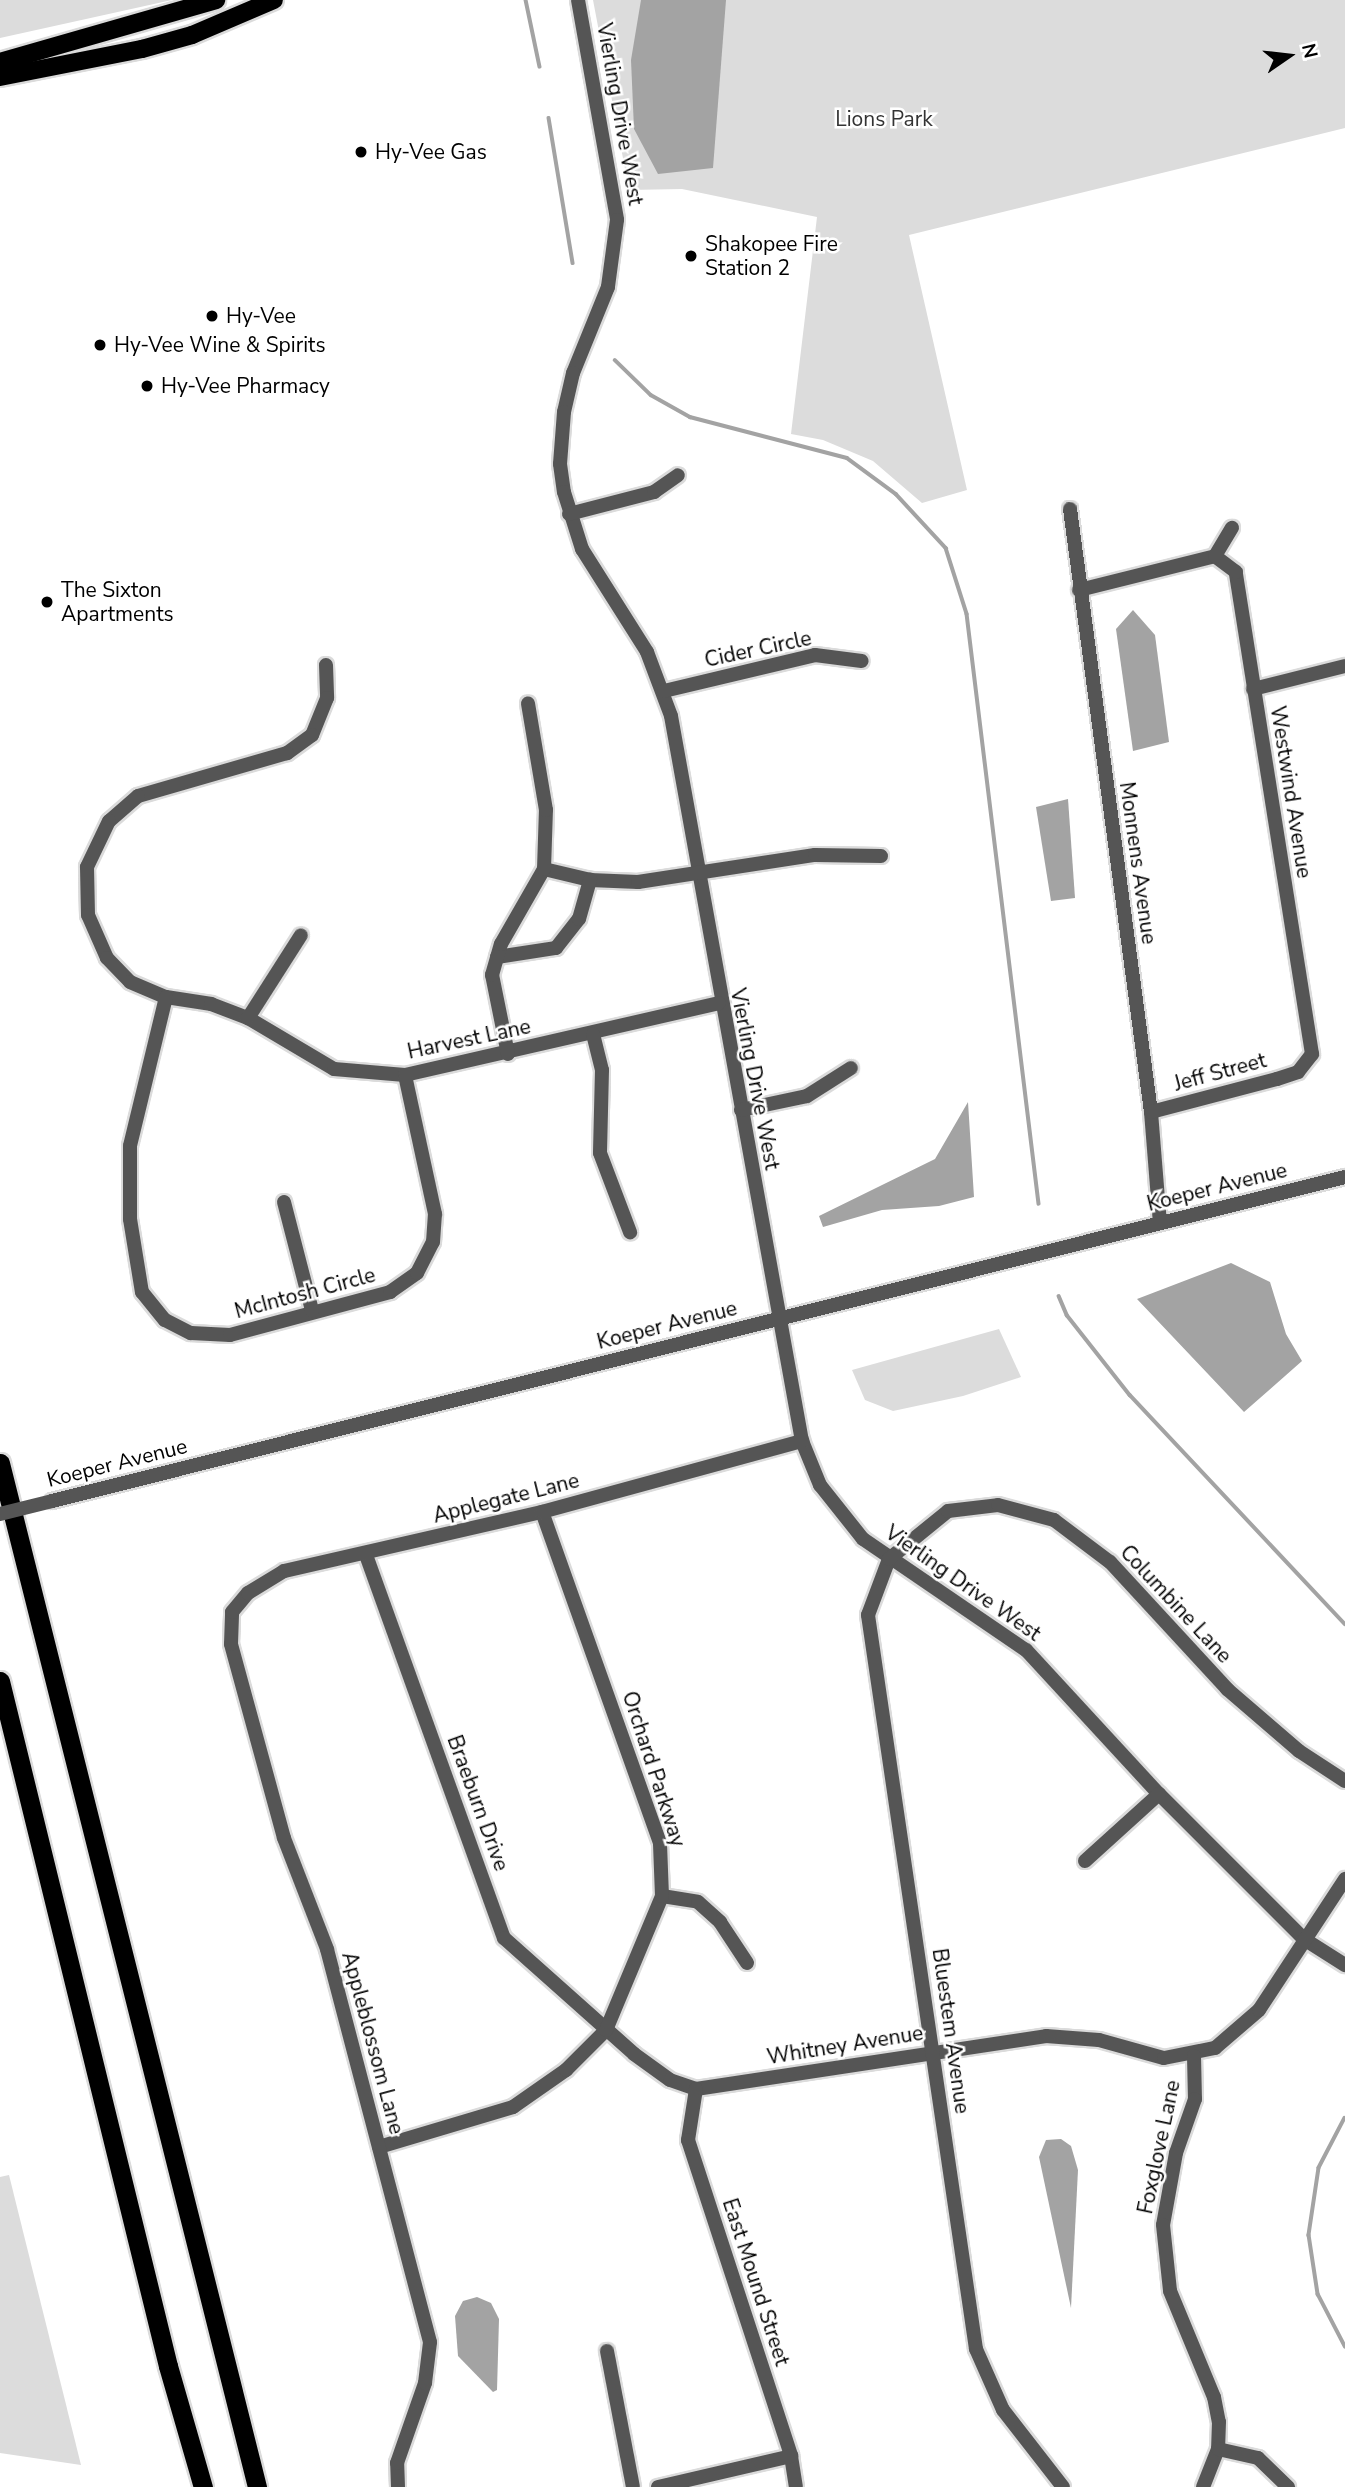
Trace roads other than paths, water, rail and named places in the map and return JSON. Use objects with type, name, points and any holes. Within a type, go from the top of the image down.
[{"type":"highway","points":[[0,1463],[257,2487]]},
{"type":"highway","points":[[0,1681],[168,2366],[203,2487]]},
{"type":"main road","points":[[0,62],[216,0]]},
{"type":"main road","points":[[0,77],[142,49],[192,34],[274,0]]},
{"type":"street","name":"Vierling Drive West","points":[[578,0],[617,220],[610,279],[573,373],[564,412],[560,464],[569,513],[594,573],[647,652],[663,691],[802,1441],[820,1485],[863,1539],[1026,1650],[1159,1794],[1304,1939],[1345,1965]]},
{"type":"street","points":[[569,513],[654,492],[678,475]]},
{"type":"street","name":"Monnens Avenue","points":[[1070,509],[1151,1112],[1160,1223]]},
{"type":"street","points":[[1079,590],[1215,556],[1232,528]]},
{"type":"street","name":"Westwind Avenue","points":[[1215,556],[1236,572],[1312,1054],[1298,1072]]},
{"type":"street","name":"Cider Circle","points":[[663,691],[815,655],[862,662]]},
{"type":"street","name":"Harvest Lane","points":[[326,665],[327,698],[312,735],[287,753],[138,796],[109,821],[87,867],[88,915],[107,958],[130,982],[166,998],[211,1004],[248,1018],[334,1069],[405,1075],[508,1054],[719,1003]]},
{"type":"street","points":[[1253,689],[1345,666]]},
{"type":"street","points":[[508,1054],[492,975],[497,957],[544,869],[546,810],[528,704]]},
{"type":"street","points":[[544,869],[590,880],[638,882],[698,875],[815,855],[881,856]]},
{"type":"street","points":[[497,957],[556,948],[579,919],[590,880]]},
{"type":"street","points":[[248,1018],[301,935]]},
{"type":"street","name":"McIntosh Circle","points":[[166,998],[130,1146],[130,1219],[142,1292],[165,1320],[191,1333],[230,1335],[312,1310],[390,1292],[417,1273],[433,1242],[435,1214],[405,1075]]},
{"type":"street","points":[[593,1034],[602,1070],[600,1153],[629,1232]]},
{"type":"street","points":[[740,1110],[807,1096],[851,1068]]},
{"type":"street","name":"Jeff Street","points":[[1151,1112],[1298,1072]]},
{"type":"street","name":"Koeper Avenue","points":[[0,1514],[1345,1177]]},
{"type":"street","points":[[284,1202],[312,1310]]},
{"type":"street","name":"Applegate Lane","points":[[232,1612],[248,1593],[284,1571],[366,1555],[542,1512],[802,1441]]},
{"type":"street","name":"Columbine Lane","points":[[889,1559],[948,1511],[998,1505],[1054,1520],[1110,1562],[1227,1689],[1299,1751],[1345,1781]]},
{"type":"street","name":"Orchard Parkway","points":[[379,2147],[513,2107],[566,2070],[606,2029],[662,1896],[660,1843],[542,1512]]},
{"type":"street","name":"Braeburn Drive","points":[[366,1555],[504,1938],[606,2029]]},
{"type":"street","name":"Bluestem Avenue","points":[[889,1559],[868,1615],[976,2349],[1003,2410],[1063,2487]]},
{"type":"street","name":"Appleblossom Lane","points":[[232,1612],[231,1644],[284,1838],[327,1949],[430,2343],[425,2383],[397,2463],[398,2487]]},
{"type":"street","points":[[1085,1861],[1159,1794]]},
{"type":"street","points":[[1304,1939],[1345,1879]]},
{"type":"street","points":[[662,1896],[698,1902],[720,1922],[747,1963]]},
{"type":"street","name":"Whitney Avenue","points":[[696,2090],[934,2053],[1072,2036],[1164,2058],[1194,2056],[1216,2049],[1237,2034],[1259,2010],[1304,1939]]},
{"type":"street","points":[[606,2029],[670,2080],[696,2090]]},
{"type":"street","name":"Foxglove Lane","points":[[1194,2056],[1195,2099],[1176,2153],[1163,2225],[1170,2291],[1214,2397],[1218,2449],[1203,2487]]},
{"type":"street","name":"East Mound Street","points":[[696,2090],[688,2140],[791,2456],[796,2487]]},
{"type":"street","points":[[607,2351],[633,2487]]},
{"type":"street","points":[[1218,2449],[1258,2459],[1288,2487]]},
{"type":"street","points":[[657,2487],[791,2456]]},
{"type":"waterway","points":[[526,0],[540,67]]},
{"type":"waterway","points":[[549,118],[573,263]]},
{"type":"waterway","points":[[615,360],[651,395],[690,417],[847,458],[896,494],[946,548],[967,614],[1039,1204]]},
{"type":"waterway","points":[[1059,1296],[1067,1315],[1130,1395],[1345,1624]]},
{"type":"waterway","points":[[1345,2118],[1319,2168],[1309,2235],[1318,2294],[1345,2346]]},
{"type":"place","name":"Hy-Vee Gas","points":[[361,152]]},
{"type":"place","name":"Shakopee Fire Station 2","points":[[691,256]]},
{"type":"place","name":"Hy-Vee","points":[[212,316]]},
{"type":"place","name":"Hy-Vee Wine & Spirits","points":[[100,345]]},
{"type":"place","name":"Hy-Vee Pharmacy","points":[[147,386]]},
{"type":"place","name":"The Sixton Apartments","points":[[47,602]]},
{"type":"park label","name":"Lions Park","points":[[884,119]]}]
